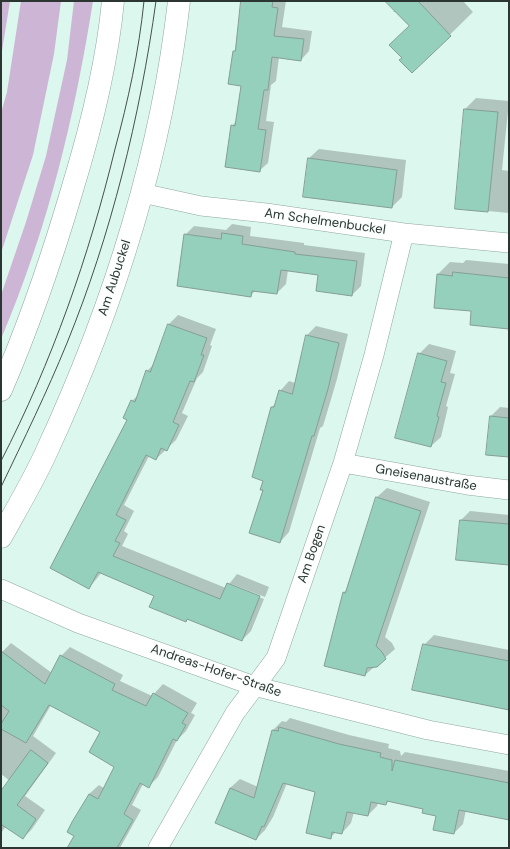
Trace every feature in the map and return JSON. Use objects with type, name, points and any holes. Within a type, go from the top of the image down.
[{"type":"main road","points":[[1,390],[19,348],[53,258],[86,143],[102,76],[113,1]]},
{"type":"main road","name":"Am Aubuckel","points":[[1,538],[45,456],[81,373],[114,287],[142,193],[167,86],[179,1]]},
{"type":"street","name":"Am Schelmenbuckel","points":[[142,193],[201,206],[266,213],[404,233],[509,243]]},
{"type":"street","name":"Am Bogen","points":[[158,848],[235,712],[276,658],[343,464],[374,354],[404,233]]},
{"type":"street","name":"Gneisenaustraße","points":[[343,464],[467,485],[509,490]]},
{"type":"street","name":"Andreas-Hofer-Straße","points":[[1,589],[78,622],[254,686],[428,730],[509,745]]},
{"type":"shaded area","points":[[1,1],[10,1],[1,57]]},
{"type":"shaded area","points":[[21,1],[61,1],[54,54],[33,155],[1,253],[1,113],[7,92]]},
{"type":"shaded area","points":[[74,1],[93,1],[86,45],[68,131],[58,173],[33,256],[1,339],[1,295],[26,222],[46,156],[67,60]]},
{"type":"building","points":[[241,1],[273,1],[272,7],[278,8],[274,36],[304,39],[301,61],[272,57],[268,90],[264,90],[258,129],[266,130],[260,172],[225,167],[231,125],[235,126],[241,86],[228,84],[233,51],[235,51]]},
{"type":"building","points":[[385,1],[418,1],[451,36],[412,73],[399,60],[402,58],[389,45],[409,26]]},
{"type":"building","points":[[464,109],[498,112],[488,212],[455,209]]},
{"type":"building","points":[[308,158],[397,170],[392,208],[303,197]]},
{"type":"building","points":[[222,233],[243,236],[242,244],[295,252],[295,254],[357,261],[352,296],[316,291],[318,275],[281,270],[277,294],[252,291],[251,297],[177,286],[184,234],[221,239]]},
{"type":"building","points":[[453,272],[509,278],[509,329],[470,325],[471,311],[434,308],[437,274],[452,276]]},
{"type":"building","points":[[168,324],[207,338],[201,355],[204,355],[194,382],[190,381],[173,422],[179,425],[167,451],[161,448],[156,460],[146,455],[116,515],[126,520],[115,541],[120,543],[113,556],[220,599],[227,583],[260,596],[242,641],[187,619],[186,622],[149,607],[154,596],[98,572],[89,589],[50,568],[127,420],[123,418],[131,400],[135,402],[146,370],[150,372]]},
{"type":"building","points":[[306,335],[339,343],[328,389],[314,436],[312,436],[280,543],[249,533],[263,490],[260,490],[263,481],[252,477],[271,407],[274,407],[279,390],[292,394]]},
{"type":"building","points":[[418,353],[447,361],[441,382],[446,383],[437,416],[439,417],[431,447],[395,438]]},
{"type":"building","points":[[490,416],[509,418],[509,457],[486,455]]},
{"type":"building","points":[[376,497],[421,511],[376,646],[386,659],[377,667],[367,668],[365,676],[324,666],[343,592],[345,593]]},
{"type":"building","points":[[460,520],[509,524],[509,565],[456,560]]},
{"type":"building","points":[[423,644],[509,661],[509,710],[412,690]]},
{"type":"building","points":[[1,651],[45,684],[60,655],[115,684],[112,690],[146,706],[153,693],[188,713],[182,723],[186,725],[177,741],[173,739],[149,788],[140,783],[124,814],[133,820],[117,848],[67,848],[74,836],[67,832],[72,822],[89,794],[98,799],[114,767],[89,752],[100,732],[49,705],[26,743],[1,729],[1,724],[9,711],[1,705]]},
{"type":"building","points":[[279,727],[339,744],[381,753],[380,757],[392,760],[392,771],[395,760],[509,783],[509,820],[459,810],[454,834],[433,830],[436,816],[422,813],[423,809],[387,801],[386,805],[371,802],[368,816],[347,812],[342,834],[332,832],[331,839],[306,833],[315,792],[283,783],[264,827],[262,826],[256,840],[215,823],[230,788],[254,798],[272,730],[278,731]]},
{"type":"building","points":[[31,750],[48,763],[17,805],[36,819],[23,839],[2,825],[1,827],[1,791]]},
{"type":"tram line","points":[[1,461],[37,386],[53,347],[81,269],[105,189],[129,94],[144,1]]},
{"type":"tram line","points":[[1,487],[67,343],[97,260],[122,175],[132,132],[142,88],[156,1]]}]
